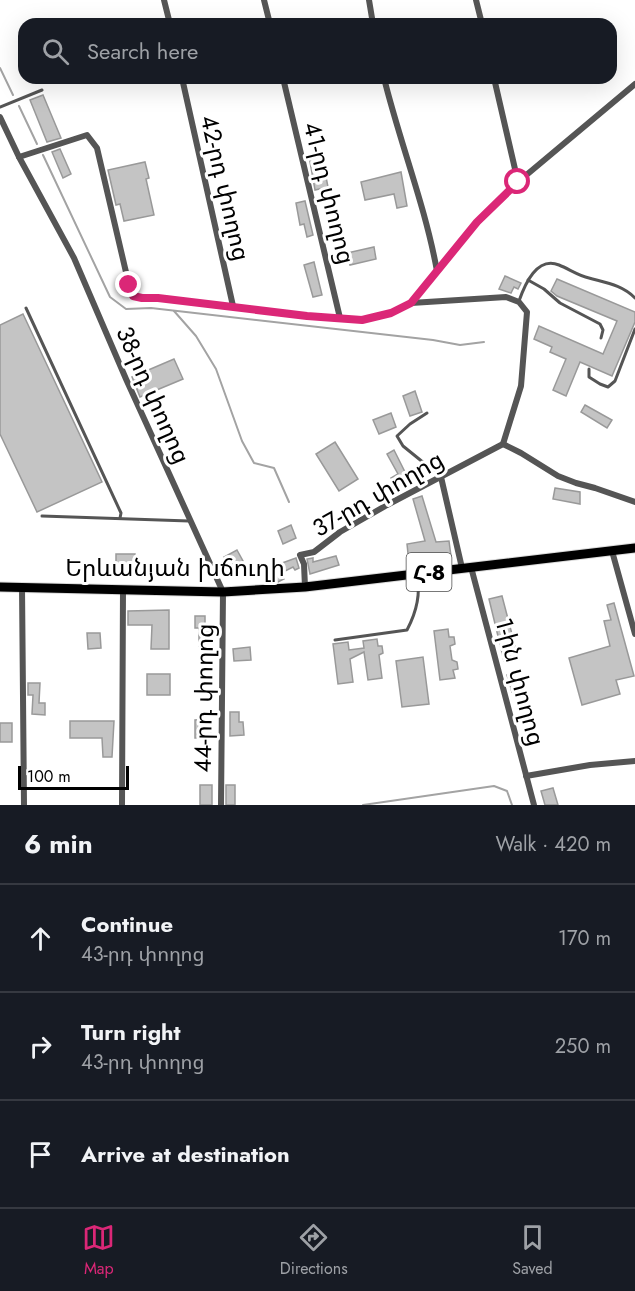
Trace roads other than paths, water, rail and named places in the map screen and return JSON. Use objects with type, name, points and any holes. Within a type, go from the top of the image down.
[{"type":"main road","name":"Երևանյան խճուղի","points":[[0,587],[223,592],[305,587],[635,548]]},
{"type":"street","points":[[164,0],[168,18]]},
{"type":"street","points":[[264,0],[268,18]]},
{"type":"street","points":[[369,0],[373,18]]},
{"type":"street","points":[[476,0],[480,18]]},
{"type":"street","name":"42-րդ փողոց","points":[[183,84],[233,306]]},
{"type":"street","name":"41-րդ փողոց","points":[[284,84],[340,318]]},
{"type":"street","points":[[386,84],[431,235],[438,271]]},
{"type":"street","points":[[495,84],[518,182]]},
{"type":"street","points":[[411,303],[477,222],[518,182],[635,84]]},
{"type":"street","name":"38-րդ փողոց","points":[[0,117],[74,258],[126,379],[223,592]]},
{"type":"street","points":[[19,157],[87,135],[97,148],[133,296],[362,320],[391,313],[411,303],[506,297],[519,302],[527,312],[521,386],[503,444],[558,476],[635,502]]},
{"type":"street","name":"37-րդ փողոց","points":[[305,587],[304,564],[300,555],[314,552],[340,532],[387,505],[503,444]]},
{"type":"street","name":"1-ին փողոց","points":[[441,477],[534,805]]},
{"type":"street","points":[[612,550],[635,634]]},
{"type":"street","points":[[22,587],[24,805]]},
{"type":"street","points":[[122,805],[123,589]]},
{"type":"street","name":"44-րդ փողոց","points":[[221,805],[223,592]]},
{"type":"street","points":[[526,776],[590,765],[635,761]]},
{"type":"lane","points":[[0,107],[42,90]]},
{"type":"lane","points":[[519,302],[532,273],[544,265],[556,264],[586,278],[626,289],[635,298]]},
{"type":"lane","points":[[528,280],[544,289],[560,303],[600,324],[603,330],[601,338]]},
{"type":"lane","points":[[26,308],[121,513],[120,518]]},
{"type":"lane","points":[[589,369],[589,377],[600,384],[608,387],[615,381],[635,329]]},
{"type":"lane","points":[[427,413],[397,436],[403,446],[441,477]]},
{"type":"lane","points":[[42,516],[191,522]]},
{"type":"lane","points":[[335,640],[407,630],[414,616],[418,599],[417,574]]},
{"type":"waterway","points":[[0,68],[13,95]]},
{"type":"waterway","points":[[19,106],[37,144]]},
{"type":"waterway","points":[[43,155],[110,297],[126,309],[151,308],[460,345],[484,342]]},
{"type":"waterway","points":[[174,311],[196,336],[216,369],[242,441],[254,463],[274,468],[289,502]]},
{"type":"waterway","points":[[363,805],[494,786],[507,791],[512,805]]}]
